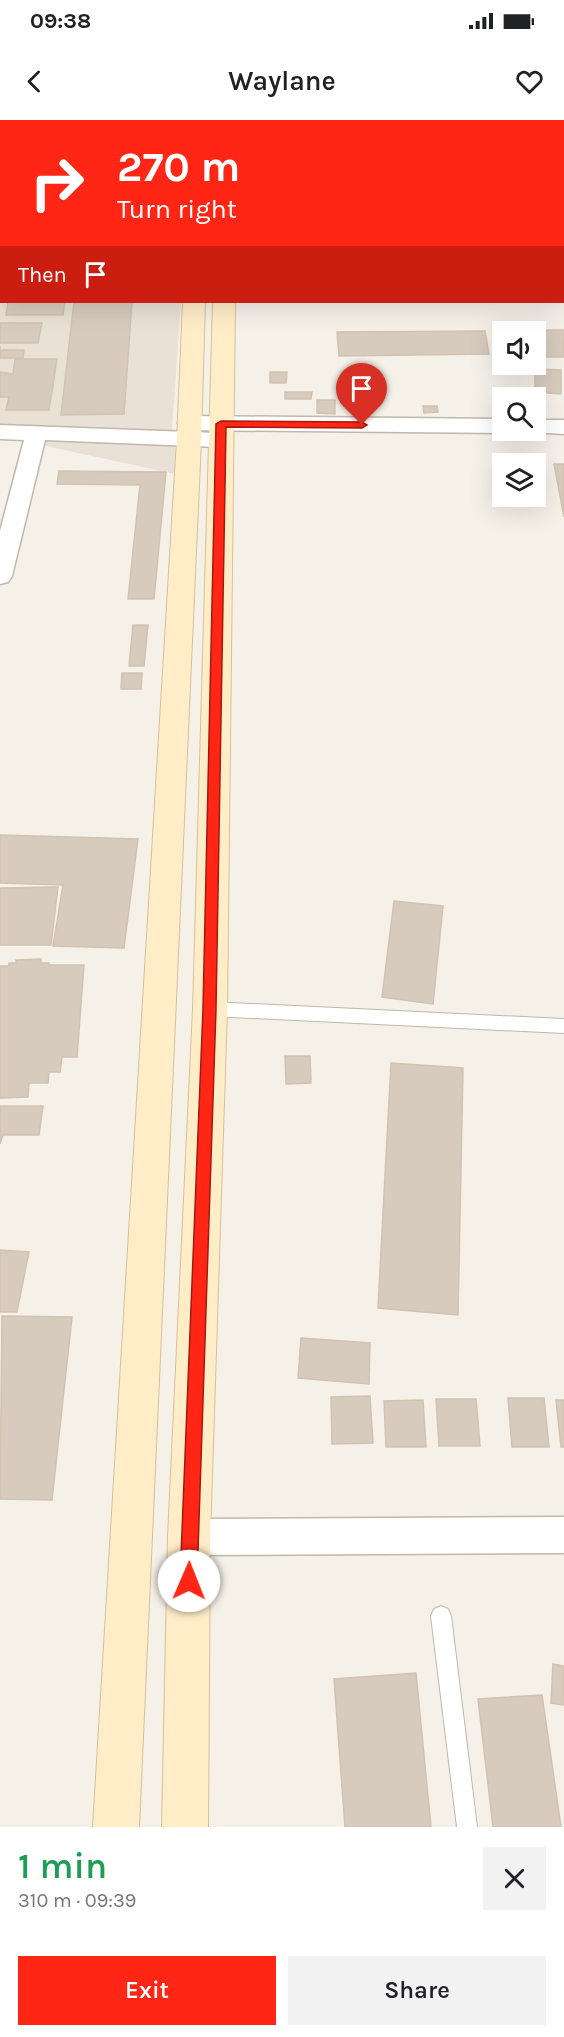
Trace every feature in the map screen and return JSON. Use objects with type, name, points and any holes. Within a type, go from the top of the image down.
[{"type":"street","points":[[185,1827],[189,1537],[210,1009],[205,432],[194,303]]},
{"type":"street","points":[[116,1827],[205,432],[224,303]]},
{"type":"street","points":[[0,432],[36,434],[492,426]]},
{"type":"street","points":[[546,427],[564,427]]},
{"type":"street","points":[[0,576],[36,434]]},
{"type":"street","points":[[189,1537],[564,1535]]},
{"type":"lane","points":[[210,1009],[564,1026]]},
{"type":"lane","points":[[441,1616],[466,1827]]},
{"type":"shaded area","points":[[0,303],[181,303],[171,443],[198,479],[0,436]]},
{"type":"building","points":[[8,303],[65,303],[63,315],[6,315]]},
{"type":"building","points":[[74,303],[132,303],[124,414],[61,415]]},
{"type":"building","points":[[0,323],[42,323],[38,343],[0,343]]},
{"type":"building","points":[[546,330],[564,330],[564,357],[546,357]]},
{"type":"building","points":[[485,331],[489,354],[339,356],[337,332]]},
{"type":"building","points":[[0,350],[24,350],[23,358],[0,358]]},
{"type":"building","points":[[15,359],[57,359],[49,410],[6,410],[9,397],[0,397],[0,372],[13,374]]},
{"type":"building","points":[[546,369],[561,370],[561,394],[546,393],[546,387],[535,387],[535,375],[546,375]]},
{"type":"building","points":[[270,372],[287,372],[286,383],[270,383]]},
{"type":"building","points":[[285,392],[312,392],[311,399],[285,399]]},
{"type":"building","points":[[317,400],[335,400],[335,414],[317,413]]},
{"type":"building","points":[[423,406],[437,406],[438,412],[424,413]]},
{"type":"building","points":[[554,464],[564,464],[564,517]]},
{"type":"building","points":[[59,471],[166,472],[154,599],[128,599],[140,485],[57,484]]},
{"type":"building","points":[[133,625],[148,625],[144,666],[129,666]]},
{"type":"building","points":[[122,673],[142,673],[141,689],[121,689]]},
{"type":"building","points":[[0,835],[138,839],[124,948],[53,946],[63,885],[0,883]]},
{"type":"building","points":[[58,887],[51,945],[0,945],[0,888]]},
{"type":"building","points":[[394,901],[443,906],[433,1004],[382,997]]},
{"type":"building","points":[[41,959],[41,963],[49,963],[49,965],[84,965],[77,1057],[62,1057],[60,1072],[49,1072],[48,1083],[29,1083],[28,1097],[0,1098],[0,966],[9,966],[9,963],[16,963],[16,960]]},
{"type":"building","points":[[285,1056],[310,1056],[311,1083],[286,1084]]},
{"type":"building","points":[[391,1063],[463,1068],[458,1315],[378,1308]]},
{"type":"building","points":[[0,1106],[43,1106],[39,1135],[3,1135],[0,1144]]},
{"type":"building","points":[[0,1250],[29,1252],[17,1312],[0,1312]]},
{"type":"building","points":[[2,1316],[72,1317],[52,1500],[0,1499]]},
{"type":"building","points":[[301,1338],[370,1343],[369,1384],[298,1378]]},
{"type":"building","points":[[370,1396],[373,1443],[332,1444],[331,1397]]},
{"type":"building","points":[[508,1398],[544,1398],[549,1447],[512,1447]]},
{"type":"building","points":[[436,1399],[476,1399],[480,1446],[439,1446]]},
{"type":"building","points":[[423,1400],[426,1447],[386,1447],[384,1401]]},
{"type":"building","points":[[556,1400],[564,1400],[564,1447],[561,1447]]},
{"type":"building","points":[[553,1664],[564,1666],[564,1705],[551,1703]]},
{"type":"building","points":[[416,1673],[431,1827],[345,1827],[334,1679]]},
{"type":"building","points":[[542,1695],[561,1827],[493,1827],[478,1699]]},
{"type":"route","points":[[189,1581],[210,1009],[221,424],[362,425]]}]
